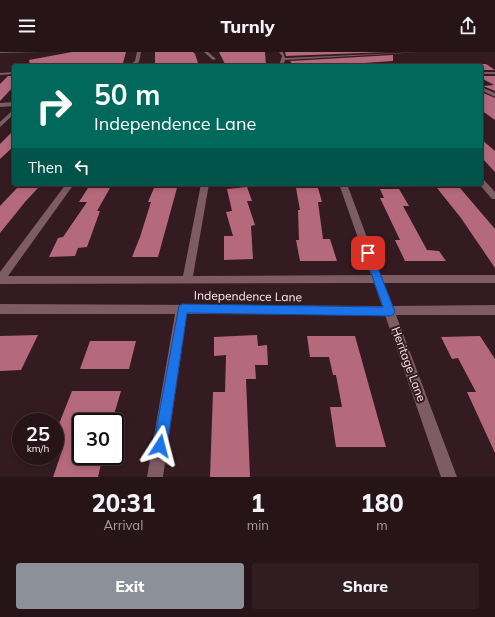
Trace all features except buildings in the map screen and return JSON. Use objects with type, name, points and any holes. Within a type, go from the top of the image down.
[{"type":"street","points":[[0,52],[36,52]]},
{"type":"street","points":[[136,64],[139,52]]},
{"type":"street","points":[[206,52],[214,59]]},
{"type":"street","points":[[281,52],[284,56],[282,64]]},
{"type":"street","points":[[284,60],[419,52]]},
{"type":"street","points":[[0,74],[12,73]]},
{"type":"street","points":[[483,73],[495,73]]},
{"type":"street","points":[[483,89],[495,95]]},
{"type":"street","points":[[0,105],[12,104]]},
{"type":"street","points":[[0,125],[12,113]]},
{"type":"street","points":[[483,184],[495,197]]},
{"type":"street","points":[[0,280],[69,186]]},
{"type":"street","points":[[187,280],[205,186]]},
{"type":"street","name":"Heritage Lane","points":[[344,186],[449,477]]},
{"type":"street","name":"Independence Lane","points":[[0,280],[495,279]]},
{"type":"street","points":[[155,477],[182,308]]},
{"type":"street","name":"Independence Lane","points":[[0,309],[182,308],[390,312],[495,310]]},
{"type":"route","points":[[160,446],[182,308],[390,312],[368,253]]}]
